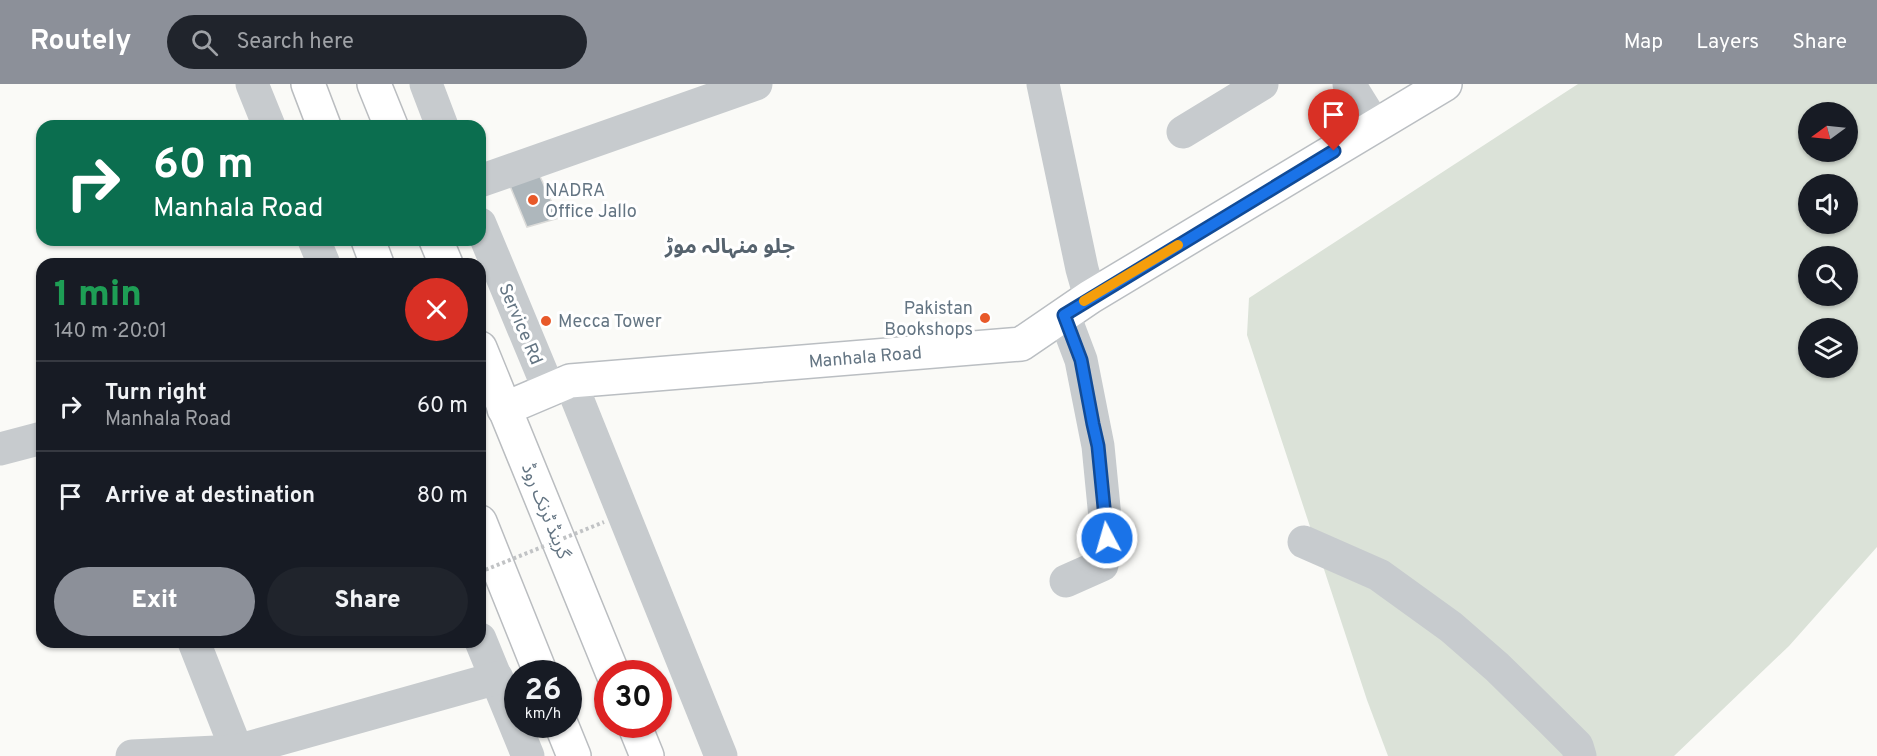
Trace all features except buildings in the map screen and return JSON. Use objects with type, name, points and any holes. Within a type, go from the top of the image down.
[{"type":"main road","points":[[308,84],[322,120]]},
{"type":"main road","points":[[374,84],[389,120]]},
{"type":"main road","name":"Manhala Road","points":[[504,409],[560,386],[1021,344],[1090,297],[1445,84]]},
{"type":"main road","name":"گرینڈ ٹرنک روڈ","points":[[486,363],[607,660]]},
{"type":"main road","points":[[486,537],[535,660]]},
{"type":"main road","points":[[567,738],[574,756]]},
{"type":"main road","points":[[640,738],[647,756]]},
{"type":"street","points":[[252,84],[267,120]]},
{"type":"street","points":[[426,84],[440,120]]},
{"type":"street","points":[[486,179],[756,84]]},
{"type":"street","points":[[1043,84],[1090,297]]},
{"type":"street","points":[[1183,132],[1262,84]]},
{"type":"street","points":[[1349,84],[1375,126]]},
{"type":"street","name":"Service Rd","points":[[486,236],[560,386],[721,756]]},
{"type":"street","points":[[1064,315],[1081,360],[1098,446],[1107,538],[1102,565],[1066,581]]},
{"type":"street","points":[[0,449],[36,440]]},
{"type":"street","points":[[1305,542],[1379,575],[1451,627],[1497,667],[1549,718],[1577,747],[1580,756]]},
{"type":"street","points":[[196,648],[238,754]]},
{"type":"street","points":[[484,648],[528,756]]},
{"type":"street","points":[[132,756],[238,754],[497,678]]},
{"type":"path","points":[[486,570],[604,522]]},
{"type":"shaded area","points":[[1578,84],[1877,84],[1877,547],[1789,646],[1674,756],[1388,756],[1367,700],[1247,335],[1249,298]]},
{"type":"slow traffic","points":[[1084,301],[1178,245]]},
{"type":"place","name":"NADRA Office Jallo","points":[[533,200]]},
{"type":"place","name":"Pakistan Bookshops","points":[[985,318]]},
{"type":"place","name":"Mecca Tower","points":[[546,321]]},
{"type":"district","name":"جلو منہالہ موڑ","points":[[730,246]]},
{"type":"route","points":[[1107,538],[1098,446],[1081,360],[1064,315],[1090,297],[1334,151]]}]
